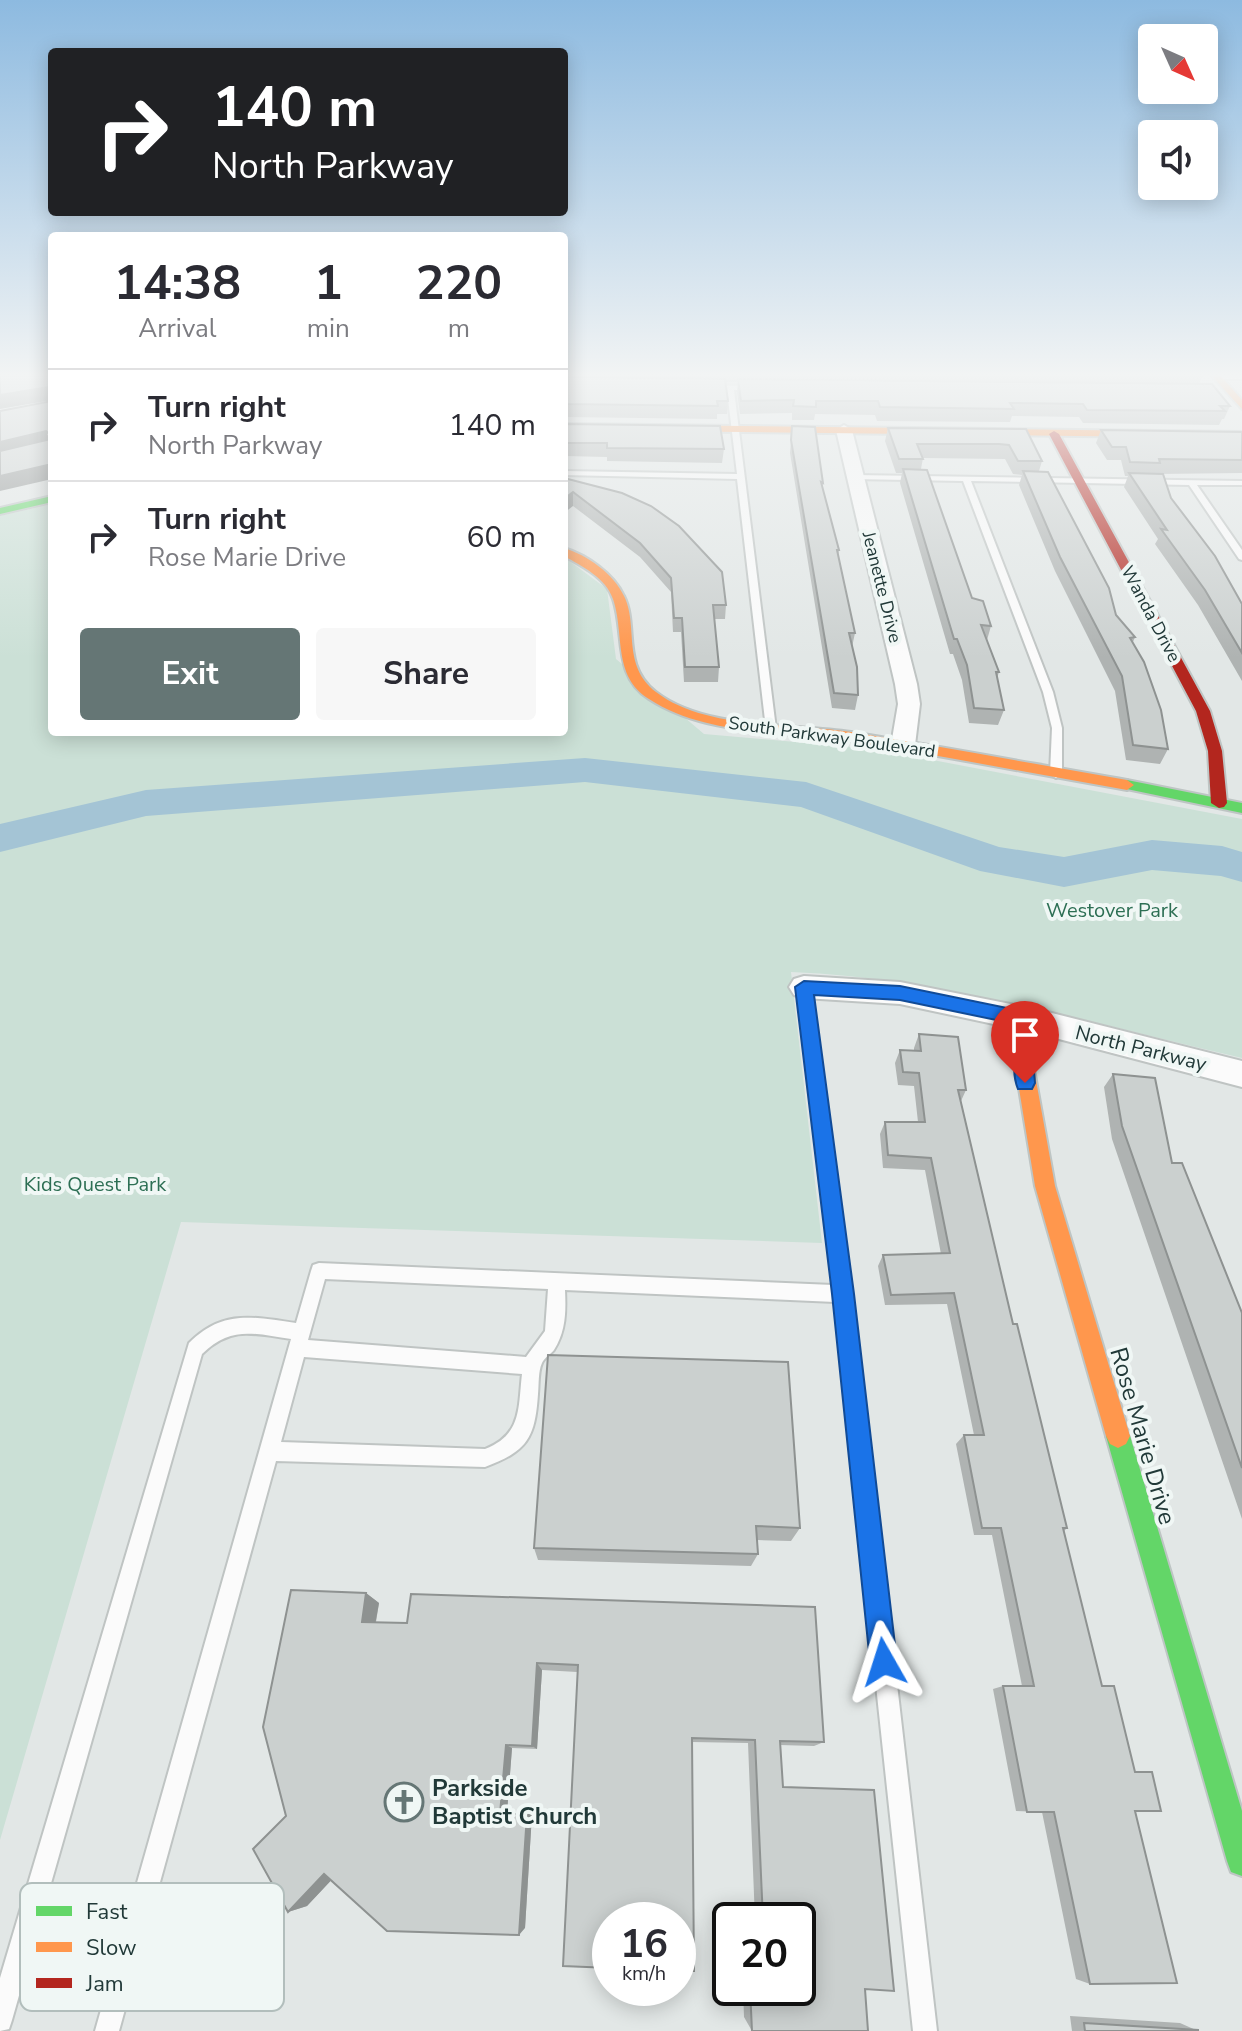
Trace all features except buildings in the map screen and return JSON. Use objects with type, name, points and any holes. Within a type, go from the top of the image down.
[{"type":"street","name":"Jeanette Drive","points":[[853,469],[906,684],[909,704],[903,745]]},
{"type":"street","name":"Wanda Drive","points":[[1072,469],[1203,711],[1215,751],[1219,803]]},
{"type":"street","points":[[0,511],[48,500]]},
{"type":"street","name":"South Parkway Boulevard","points":[[568,552],[604,575],[620,599],[625,651],[632,675],[660,700],[695,717],[903,745],[1242,808]]},
{"type":"street","name":"North Parkway","points":[[804,987],[900,993],[1036,1021],[1242,1074]]},
{"type":"street","name":"Rose Marie Drive","points":[[1036,1021],[1023,1058],[1045,1186],[1242,1861]]},
{"type":"lane","points":[[740,469],[771,729]]},
{"type":"lane","points":[[568,473],[741,477]]},
{"type":"lane","points":[[855,477],[1242,483]]},
{"type":"lane","points":[[966,479],[1048,692],[1057,728],[1056,774]]},
{"type":"lane","points":[[1192,483],[1242,557]]},
{"type":"lane","points":[[804,987],[843,1294],[925,2031]]},
{"type":"lane","points":[[148,1883],[319,1271],[843,1294]]},
{"type":"lane","points":[[269,1451],[470,1458],[485,1458],[507,1452],[517,1443],[523,1430],[534,1358],[548,1347],[555,1333],[557,1282]]},
{"type":"lane","points":[[40,1883],[195,1349],[206,1335],[223,1326],[300,1340],[532,1366]]},
{"type":"lane","points":[[0,2020],[20,1951]]},
{"type":"lane","points":[[107,2031],[113,2011]]},
{"type":"green space","points":[[48,505],[48,736],[568,736],[568,560],[607,589],[616,659],[704,734],[875,749],[1242,819],[1242,1058],[961,993],[905,983],[791,972],[822,1243],[181,1222],[0,1840],[0,516]]},
{"type":"waterway","points":[[0,838],[146,803],[585,770],[806,795],[995,861],[1064,872],[1152,855],[1222,861],[1242,867]]},
{"type":"traffic: fast","points":[[0,511],[48,500]]},
{"type":"traffic: fast","points":[[1127,785],[1242,808]]},
{"type":"traffic: fast","points":[[1118,1436],[1242,1861]]},
{"type":"traffic: slow","points":[[568,553],[596,569],[619,597],[627,657],[635,677],[651,695],[685,712],[730,724],[847,736],[1127,785]]},
{"type":"traffic: slow","points":[[1036,1021],[1023,1058],[1045,1186],[1118,1436]]},
{"type":"traffic: jam","points":[[1073,469],[1203,711],[1215,751],[1219,803]]},
{"type":"place","name":"Parkside Baptist Church","points":[[404,1802]]},
{"type":"route","points":[[884,1662],[843,1294],[804,987],[900,993],[1036,1021],[1023,1058],[1025,1083]]},
{"type":"park label","name":"Westover Park","points":[[1112,910]]},
{"type":"park label","name":"Kids Quest Park","points":[[95,1184]]}]
